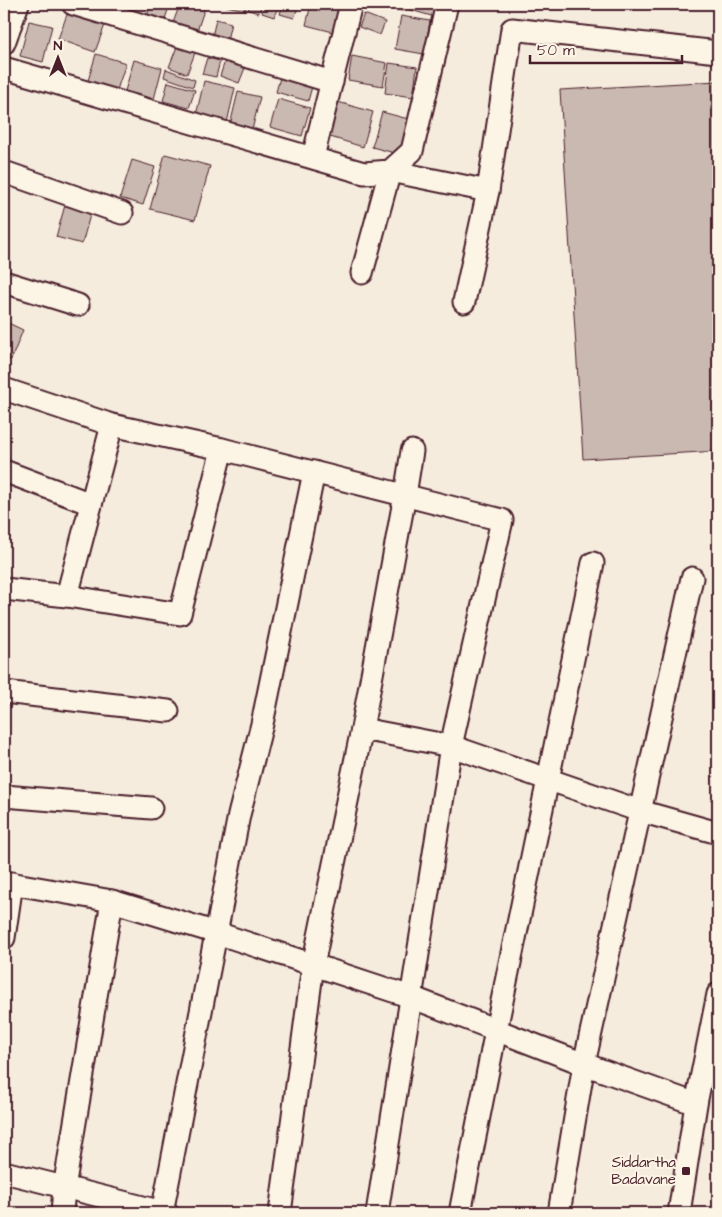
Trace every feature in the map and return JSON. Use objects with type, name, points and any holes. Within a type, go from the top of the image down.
[{"type":"street","points":[[4,43],[18,4]]},
{"type":"street","points":[[72,4],[332,82]]},
{"type":"street","points":[[312,157],[350,4]]},
{"type":"street","points":[[362,273],[390,171],[412,152],[447,4]]},
{"type":"street","points":[[464,302],[488,191],[512,30],[718,52]]},
{"type":"street","points":[[4,68],[364,173],[390,171],[488,191]]},
{"type":"street","points":[[4,172],[122,213]]},
{"type":"street","points":[[4,282],[78,305]]},
{"type":"street","points":[[4,389],[112,425],[222,449],[502,520],[451,746],[377,1213]]},
{"type":"street","points":[[67,596],[112,425]]},
{"type":"street","points":[[4,589],[67,596],[180,614],[222,449]]},
{"type":"street","points":[[280,1213],[314,964],[362,729],[412,451]]},
{"type":"street","points":[[4,471],[91,504]]},
{"type":"street","points":[[4,1172],[164,1213],[239,815],[262,724],[314,472]]},
{"type":"street","points":[[460,1213],[593,562]]},
{"type":"street","points":[[559,1213],[584,1064],[692,578]]},
{"type":"street","points":[[4,692],[168,711]]},
{"type":"street","points":[[362,729],[451,746],[640,811],[718,833]]},
{"type":"street","points":[[4,796],[151,808]]},
{"type":"street","points":[[4,938],[8,883],[112,901],[314,964],[696,1104]]},
{"type":"street","points":[[62,1213],[64,1188],[112,901]]},
{"type":"street","points":[[679,1213],[696,1104],[717,1008]]},
{"type":"building","points":[[151,4],[170,4],[164,22],[147,16]]},
{"type":"building","points":[[180,4],[206,4],[197,31],[173,23]]},
{"type":"building","points":[[227,4],[247,4],[245,10],[226,6]]},
{"type":"building","points":[[250,4],[262,4],[259,13],[248,10]]},
{"type":"building","points":[[265,4],[279,4],[274,17],[262,13]]},
{"type":"building","points":[[283,4],[299,4],[294,18],[280,14]]},
{"type":"building","points":[[311,4],[340,4],[333,32],[306,25]]},
{"type":"building","points":[[368,4],[405,4],[403,11]]},
{"type":"building","points":[[409,4],[439,4],[435,17],[407,9]]},
{"type":"building","points":[[69,9],[106,22],[95,52],[58,39]]},
{"type":"building","points":[[364,14],[385,22],[380,35],[359,27]]},
{"type":"building","points":[[401,16],[430,21],[424,54],[395,49]]},
{"type":"building","points":[[216,19],[231,23],[227,40],[212,37]]},
{"type":"building","points":[[29,21],[52,26],[43,62],[20,56]]},
{"type":"building","points":[[178,44],[196,50],[187,74],[169,67]]},
{"type":"building","points":[[96,54],[126,63],[116,93],[87,84]]},
{"type":"building","points":[[352,56],[387,63],[383,86],[348,80]]},
{"type":"building","points":[[207,58],[220,61],[216,77],[202,74]]},
{"type":"building","points":[[134,60],[162,68],[154,99],[125,91]]},
{"type":"building","points":[[225,61],[245,68],[239,83],[220,76]]},
{"type":"building","points":[[389,63],[417,67],[413,97],[385,93]]},
{"type":"building","points":[[166,69],[195,80],[193,87],[164,77]]},
{"type":"building","points":[[281,74],[313,83],[308,101],[276,92]]},
{"type":"building","points":[[204,81],[235,88],[226,127],[195,120]]},
{"type":"building","points":[[718,81],[718,451],[583,459],[560,90]]},
{"type":"building","points":[[168,82],[195,90],[189,108],[163,101]]},
{"type":"building","points":[[238,92],[260,97],[252,130],[230,125]]},
{"type":"building","points":[[278,99],[310,108],[302,136],[270,127]]},
{"type":"building","points":[[338,102],[373,112],[363,147],[327,136]]},
{"type":"building","points":[[382,112],[412,120],[402,155],[372,147]]},
{"type":"building","points":[[165,154],[210,166],[195,220],[150,209]]},
{"type":"building","points":[[132,160],[155,167],[143,205],[120,198]]},
{"type":"building","points":[[67,198],[93,204],[82,244],[56,237]]},
{"type":"building","points":[[4,321],[23,330],[11,360],[4,357]]},
{"type":"place","name":"Siddartha Badavane","points":[[686,1171]]}]
